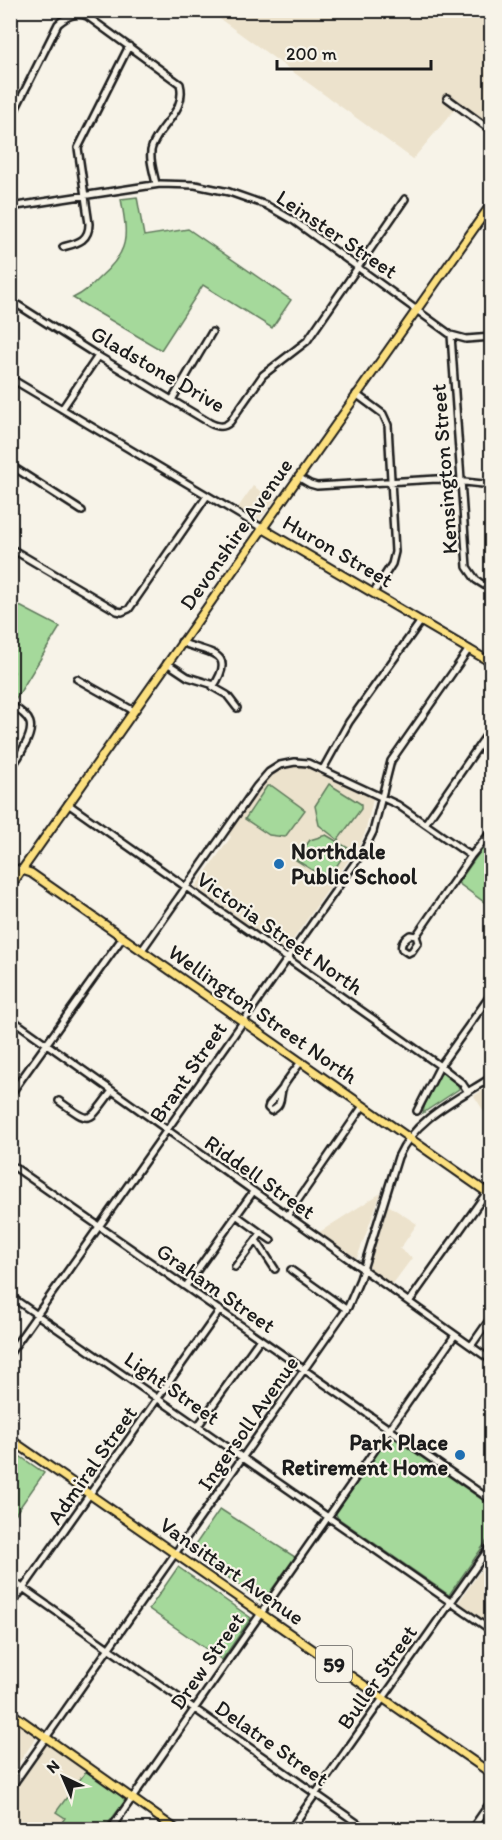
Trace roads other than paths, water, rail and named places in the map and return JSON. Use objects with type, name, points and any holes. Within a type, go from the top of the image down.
[{"type":"main road","name":"Devonshire Avenue","points":[[10,887],[492,203]]},
{"type":"main road","name":"Huron Street","points":[[262,528],[492,663]]},
{"type":"main road","name":"Wellington Street North","points":[[22,870],[31,873],[142,950],[489,1194]]},
{"type":"main road","name":"Vansittart Avenue","points":[[10,1439],[492,1774]]},
{"type":"main road","points":[[10,1712],[177,1830]]},
{"type":"street","points":[[10,120],[58,24],[65,18],[80,13],[87,16],[180,84],[182,92],[176,110],[151,148],[156,184]]},
{"type":"street","points":[[63,247],[83,240],[88,234],[89,224],[78,156],[79,144],[129,46]]},
{"type":"street","points":[[447,98],[492,130]]},
{"type":"street","name":"Leinster Street","points":[[10,207],[156,184],[206,186],[251,198],[294,221],[451,335]]},
{"type":"street","name":"Gladstone Drive","points":[[10,300],[98,356],[216,426],[227,425],[263,375],[307,341],[405,199]]},
{"type":"street","points":[[172,400],[212,332]]},
{"type":"street","points":[[451,335],[466,339],[492,337]]},
{"type":"street","name":"Kensington Street","points":[[451,335],[467,567],[476,580],[492,590]]},
{"type":"street","points":[[62,409],[98,356]]},
{"type":"street","name":"Huron Street","points":[[10,378],[262,528]]},
{"type":"street","points":[[356,394],[379,410],[386,418],[392,482],[395,552],[392,564],[374,592]]},
{"type":"street","points":[[10,465],[82,511]]},
{"type":"street","points":[[298,477],[317,486],[436,478],[492,485]]},
{"type":"street","points":[[10,548],[122,612],[129,609],[207,496]]},
{"type":"street","points":[[323,769],[349,722],[421,621]]},
{"type":"street","points":[[182,642],[194,648],[213,652],[222,660],[222,671],[214,685]]},
{"type":"street","name":"Brant Street","points":[[10,1353],[364,850],[373,832],[391,761],[469,649]]},
{"type":"street","points":[[167,663],[188,677],[214,685],[213,687],[227,695],[237,708]]},
{"type":"street","points":[[77,679],[134,711]]},
{"type":"street","points":[[10,705],[26,715],[31,730],[16,763],[10,766]]},
{"type":"street","points":[[425,824],[492,727]]},
{"type":"street","points":[[142,950],[269,772],[280,765],[295,762],[308,763],[323,769],[398,805],[471,856]]},
{"type":"street","name":"Victoria Street North","points":[[68,804],[440,1066],[462,1083],[468,1092]]},
{"type":"street","points":[[416,936],[471,856],[492,831]]},
{"type":"street","name":"Wellington Street North","points":[[10,867],[22,870]]},
{"type":"street","points":[[10,1095],[123,937]]},
{"type":"street","points":[[417,1111],[440,1066],[492,993]]},
{"type":"street","name":"Riddell Street","points":[[10,1018],[492,1361]]},
{"type":"street","points":[[282,1089],[301,1062]]},
{"type":"street","name":"Ingersoll Avenue","points":[[10,1789],[346,1310],[357,1290],[398,1157],[408,1138],[427,1120],[492,1077]]},
{"type":"street","points":[[59,1101],[83,1118],[88,1118],[112,1091]]},
{"type":"street","points":[[287,1216],[363,1106]]},
{"type":"street","name":"Graham Street","points":[[10,1164],[492,1501]]},
{"type":"street","points":[[409,1302],[489,1194],[492,1185]]},
{"type":"street","points":[[186,1287],[253,1192]]},
{"type":"street","points":[[236,1215],[271,1240]]},
{"type":"street","points":[[235,1267],[261,1233]]},
{"type":"street","points":[[256,1240],[275,1269]]},
{"type":"street","points":[[291,1270],[346,1310]]},
{"type":"street","name":"Light Street","points":[[10,1296],[492,1631]]},
{"type":"street","name":"Admiral Street","points":[[10,1607],[220,1310]]},
{"type":"street","points":[[471,1346],[492,1316]]},
{"type":"street","name":"Drew Street","points":[[110,1830],[455,1335]]},
{"type":"street","points":[[198,1426],[260,1339]]},
{"type":"street","name":"Buller Street","points":[[290,1830],[492,1544]]},
{"type":"street","name":"Delatre Street","points":[[10,1580],[367,1830]]},
{"type":"street","points":[[471,1830],[492,1800]]},
{"type":"place","name":"Northdale Public School","points":[[279,864]]},
{"type":"place","name":"Park Place Retirement Home","points":[[460,1455]]}]
